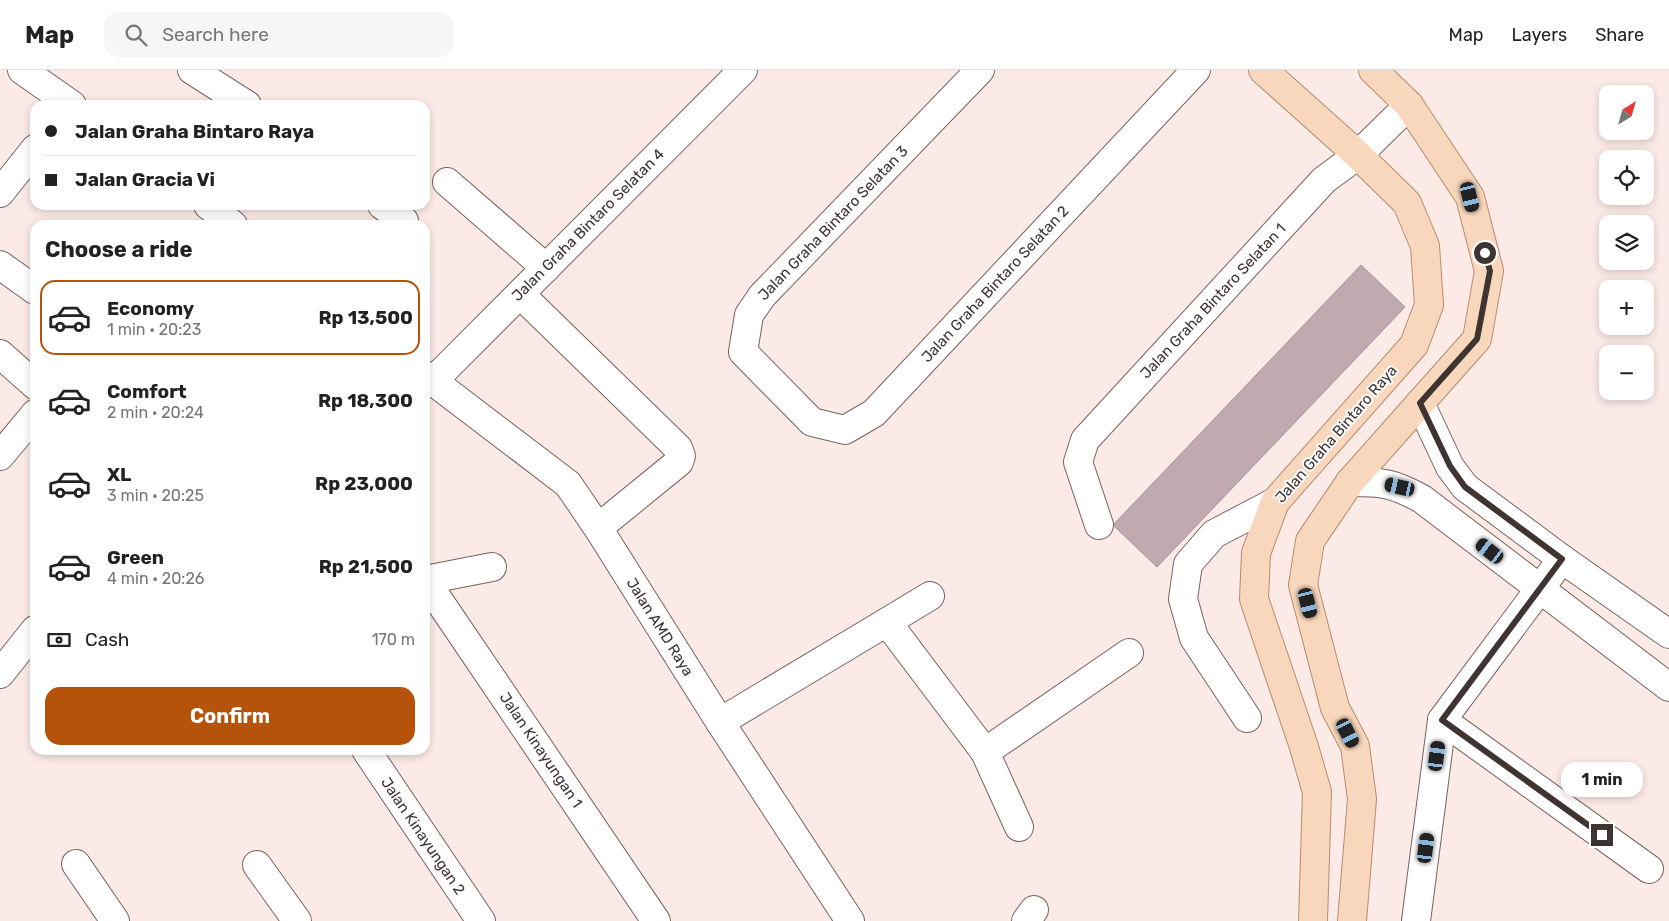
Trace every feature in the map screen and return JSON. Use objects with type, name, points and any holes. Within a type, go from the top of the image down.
[{"type":"main road","name":"Jalan Graha Bintaro Raya","points":[[1263,70],[1358,155],[1406,203],[1425,246],[1429,305],[1414,345],[1275,502],[1256,554],[1254,599],[1304,747],[1317,792],[1313,919]]},
{"type":"main road","points":[[1313,919],[1352,918],[1362,799],[1355,746],[1335,708],[1303,585],[1310,541],[1350,482],[1477,339],[1490,271],[1470,197],[1409,105],[1373,70]]},
{"type":"street","points":[[22,70],[65,100]]},
{"type":"street","points":[[192,70],[238,100]]},
{"type":"street","name":"Jalan Graha Bintaro Selatan 4","points":[[430,377],[520,294],[743,70]]},
{"type":"street","name":"Jalan Graha Bintaro Selatan 3","points":[[778,388],[743,352],[749,315],[762,296],[980,70]]},
{"type":"street","name":"Jalan Graha Bintaro Selatan 2","points":[[778,388],[812,422],[845,430],[874,413],[1196,70]]},
{"type":"street","name":"Jalan Graha Bintaro Selatan 1","points":[[1099,525],[1078,462],[1085,440],[1324,180],[1358,155],[1409,105]]},
{"type":"street","points":[[0,192],[30,155]]},
{"type":"street","points":[[446,182],[546,268]]},
{"type":"street","points":[[214,210],[228,220]]},
{"type":"street","points":[[388,210],[401,220]]},
{"type":"street","points":[[0,265],[30,286]]},
{"type":"street","points":[[520,294],[678,448],[682,456],[679,462],[598,528]]},
{"type":"street","points":[[0,354],[30,381]]},
{"type":"street","name":"Jalan AMD Raya","points":[[430,379],[568,484],[598,528],[846,920]]},
{"type":"street","points":[[1420,403],[1450,466],[1465,487],[1562,559],[1669,634]]},
{"type":"street","points":[[0,456],[30,420]]},
{"type":"street","points":[[1350,482],[1378,482],[1400,487],[1422,499],[1669,687]]},
{"type":"street","points":[[1442,514],[1465,487]]},
{"type":"street","points":[[1247,718],[1194,638],[1183,600],[1188,564],[1214,534],[1275,502]]},
{"type":"street","points":[[1416,921],[1442,720],[1562,559]]},
{"type":"street","points":[[430,579],[492,567]]},
{"type":"street","name":"Jalan Kinayungan 1","points":[[430,587],[656,921]]},
{"type":"street","points":[[720,722],[930,596]]},
{"type":"street","points":[[887,622],[986,752],[1019,827]]},
{"type":"street","points":[[0,674],[30,636]]},
{"type":"street","points":[[986,752],[1129,653]]},
{"type":"street","points":[[1442,720],[1650,870]]},
{"type":"street","name":"Jalan Kinayungan 2","points":[[369,755],[481,921]]},
{"type":"street","points":[[76,864],[115,921]]},
{"type":"street","points":[[257,865],[297,921]]},
{"type":"building","points":[[1361,265],[1405,307],[1157,567],[1113,525]]},
{"type":"route","points":[[1485,253],[1490,271],[1477,339],[1420,403],[1450,466],[1465,487],[1562,559],[1442,720],[1602,835]]}]
